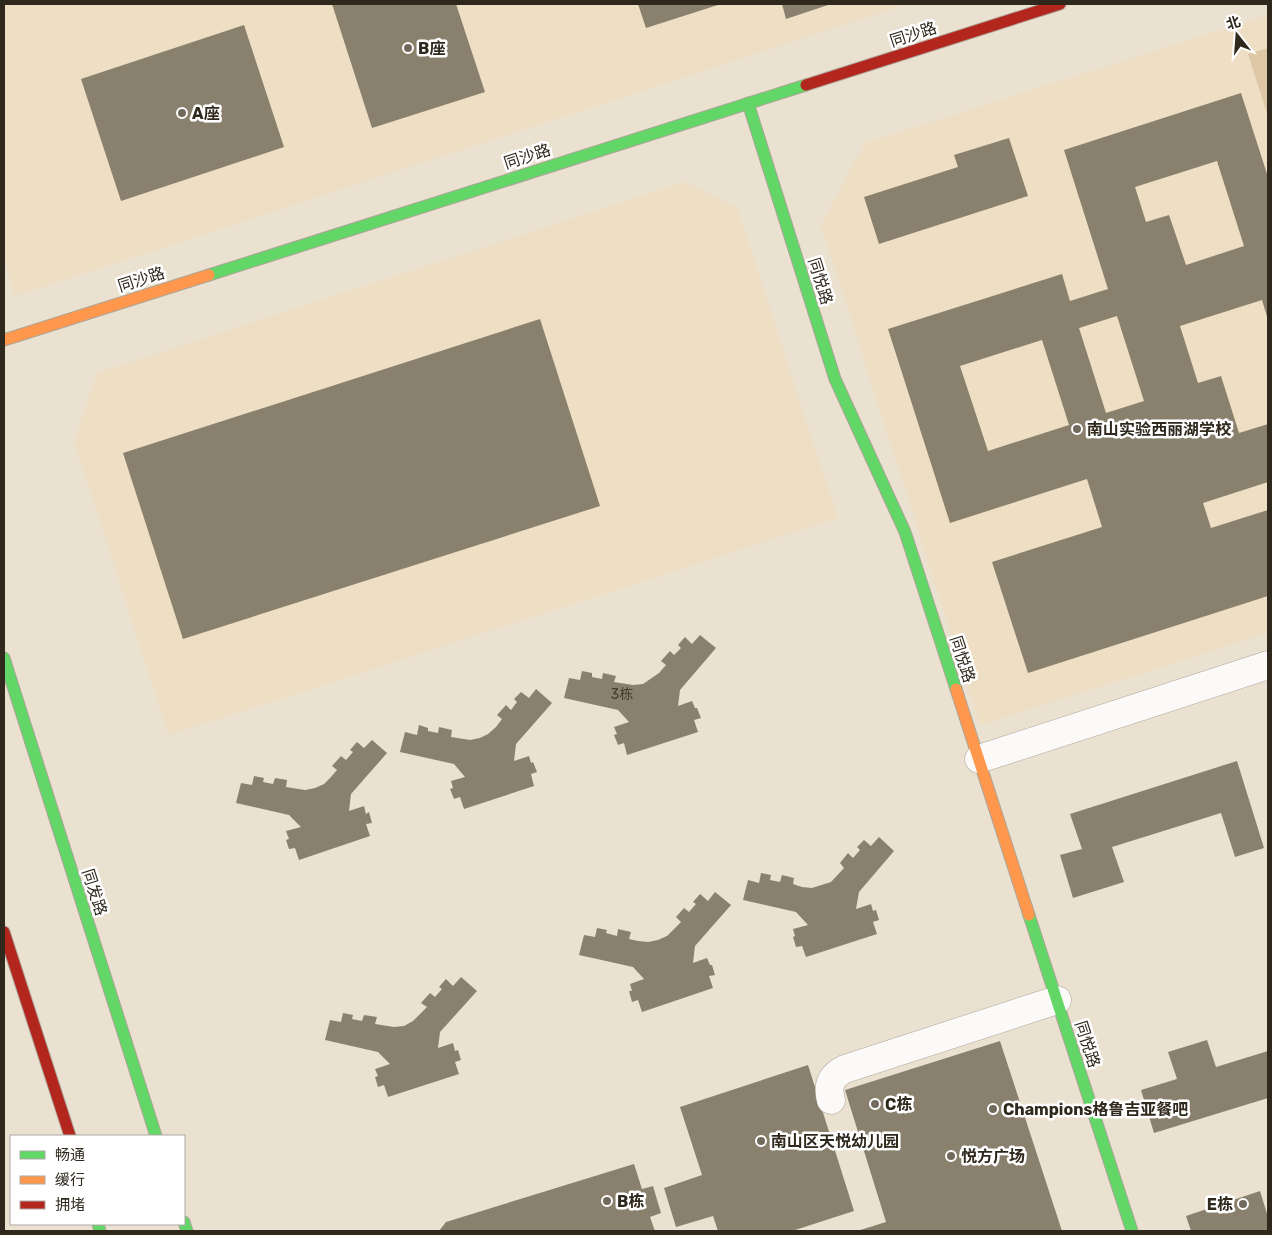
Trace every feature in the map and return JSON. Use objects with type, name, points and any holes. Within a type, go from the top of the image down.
[{"type":"street","name":"同沙路","points":[[4,340],[1060,4]]},
{"type":"street","name":"同悦路","points":[[748,103],[835,379],[887,489],[905,532],[1132,1231]]},
{"type":"street","name":"同发路","points":[[4,658],[156,1135]]},
{"type":"street","points":[[979,759],[1268,665]]},
{"type":"street","points":[[4,932],[70,1135]]},
{"type":"street","points":[[831,1100],[829,1091],[832,1079],[837,1073],[845,1069],[1057,1000]]},
{"type":"shaded area","points":[[4,4],[908,4],[15,296],[4,259]]},
{"type":"shaded area","name":"南山实验西丽湖学校","points":[[1268,15],[1268,633],[980,725],[821,225],[865,143]]},
{"type":"shaded area","points":[[1268,48],[1268,116],[1248,54]]},
{"type":"shaded area","points":[[685,182],[737,208],[838,518],[169,735],[74,442],[97,373]]},
{"type":"building","name":"B座","points":[[332,4],[456,4],[485,92],[372,128]]},
{"type":"building","points":[[638,4],[721,4],[646,28]]},
{"type":"building","points":[[782,4],[831,4],[786,19]]},
{"type":"building","name":"A座","points":[[244,25],[284,147],[121,201],[81,79]]},
{"type":"building","points":[[1241,93],[1268,177],[1268,320],[1262,300],[1180,326],[1198,383],[1221,376],[1239,433],[1268,424],[1268,482],[1203,503],[1211,528],[1268,510],[1268,596],[1028,673],[992,562],[1102,527],[1087,479],[950,523],[888,329],[1062,274],[1070,301],[1108,289],[1064,150]],"holes":[[[1217,161],[1244,246],[1186,265],[1169,215],[1146,222],[1135,187]],[[1117,316],[1144,401],[1106,413],[1079,328]],[[1042,340],[1069,425],[988,451],[960,366]]]},
{"type":"building","points":[[1009,138],[1028,196],[879,244],[864,197],[958,167],[954,155]]},
{"type":"building","points":[[540,319],[600,506],[183,639],[123,453]]},
{"type":"building","points":[[700,635],[716,648],[680,690],[678,706],[692,701],[701,718],[694,720],[698,732],[627,755],[624,743],[618,745],[614,735],[617,734],[614,727],[629,722],[618,710],[564,698],[569,678],[580,680],[582,671],[592,673],[592,677],[602,679],[603,673],[616,676],[614,682],[633,685],[643,684],[659,673],[666,665],[661,661],[670,651],[674,655],[681,648],[678,645],[685,637],[692,644]]},
{"type":"building","points":[[536,689],[552,703],[516,744],[514,761],[529,756],[537,772],[531,774],[534,786],[464,809],[460,797],[454,799],[450,789],[453,788],[451,781],[465,777],[454,764],[400,752],[405,732],[417,735],[419,725],[428,728],[428,731],[438,733],[439,727],[452,730],[451,737],[470,740],[480,738],[496,727],[502,719],[497,715],[506,705],[511,710],[517,702],[514,699],[521,692],[529,698]]},
{"type":"building","points":[[372,740],[387,753],[351,794],[349,811],[364,806],[366,814],[369,812],[372,823],[366,824],[370,836],[299,860],[295,848],[289,849],[286,840],[289,839],[286,831],[301,827],[289,815],[236,803],[241,783],[252,785],[254,776],[264,778],[263,782],[273,784],[275,778],[287,780],[286,787],[305,790],[324,784],[337,770],[332,766],[341,756],[346,760],[353,752],[350,750],[357,742],[364,748]]},
{"type":"building","points":[[1237,761],[1264,848],[1235,857],[1221,813],[1112,847],[1124,882],[1073,898],[1060,855],[1082,849],[1070,814]]},
{"type":"building","points":[[879,837],[894,851],[859,892],[856,909],[871,904],[873,911],[876,910],[879,920],[873,922],[877,934],[806,957],[802,946],[796,947],[793,929],[808,925],[796,912],[743,900],[748,880],[759,883],[761,873],[771,875],[770,880],[780,882],[782,875],[794,878],[793,884],[802,887],[812,888],[831,882],[844,868],[840,863],[848,853],[853,858],[860,850],[857,847],[864,840],[871,846]]},
{"type":"building","points":[[715,892],[731,905],[695,946],[693,963],[707,958],[710,965],[712,965],[715,975],[709,976],[713,988],[642,1012],[638,1000],[632,1002],[629,991],[632,991],[630,984],[644,979],[633,967],[579,955],[584,935],[595,937],[597,928],[607,930],[606,933],[617,936],[618,929],[631,932],[629,939],[638,941],[648,942],[667,936],[681,922],[676,917],[684,908],[689,912],[696,904],[693,902],[700,894],[708,901]]},
{"type":"building","points":[[461,977],[477,991],[440,1032],[438,1048],[453,1043],[455,1051],[458,1050],[461,1060],[455,1062],[459,1074],[388,1097],[384,1085],[378,1087],[375,1077],[378,1076],[375,1069],[390,1064],[378,1052],[325,1040],[330,1020],[341,1022],[343,1013],[353,1015],[352,1019],[362,1021],[364,1015],[377,1017],[375,1024],[394,1027],[404,1026],[413,1021],[427,1007],[421,1003],[430,993],[435,997],[442,989],[439,987],[446,979],[453,986]]},
{"type":"building","points":[[1207,1040],[1216,1067],[1268,1051],[1268,1098],[1154,1133],[1141,1090],[1177,1079],[1168,1052]]},
{"type":"building","name":"悦方广场","points":[[1000,1041],[1062,1231],[857,1231],[886,1222],[845,1090]]},
{"type":"building","name":"南山区天悦幼儿园","points":[[808,1065],[854,1211],[792,1231],[718,1231],[713,1216],[676,1227],[664,1188],[702,1175],[680,1107]]},
{"type":"building","name":"B栋","points":[[634,1164],[642,1189],[653,1186],[661,1213],[650,1217],[655,1231],[439,1231],[446,1222]]},
{"type":"building","name":"E栋","points":[[1260,1191],[1268,1217],[1268,1231],[1191,1231],[1186,1216]]},
{"type":"traffic: fast","points":[[209,275],[806,85]]},
{"type":"traffic: fast","points":[[748,103],[835,379],[905,532],[956,689]]},
{"type":"traffic: fast","points":[[4,658],[156,1135]]},
{"type":"traffic: fast","points":[[1029,915],[1132,1231]]},
{"type":"traffic: fast","points":[[98,1225],[100,1231]]},
{"type":"traffic: fast","points":[[185,1225],[187,1231]]},
{"type":"traffic: slow","points":[[4,340],[209,275]]},
{"type":"traffic: slow","points":[[956,689],[1029,915]]},
{"type":"traffic: jam","points":[[806,85],[1060,4]]},
{"type":"traffic: jam","points":[[4,932],[70,1135]]},
{"type":"place","name":"B座","points":[[408,48]]},
{"type":"place","name":"A座","points":[[182,113]]},
{"type":"place","name":"南山实验西丽湖学校","points":[[1077,429]]},
{"type":"place","name":"C栋","points":[[875,1104]]},
{"type":"place","name":"Champions格鲁吉亚餐吧","points":[[993,1109]]},
{"type":"place","name":"南山区天悦幼儿园","points":[[761,1141]]},
{"type":"place","name":"悦方广场","points":[[951,1156]]},
{"type":"place","name":"B栋","points":[[607,1201]]},
{"type":"place","name":"E栋","points":[[1243,1204]]}]
